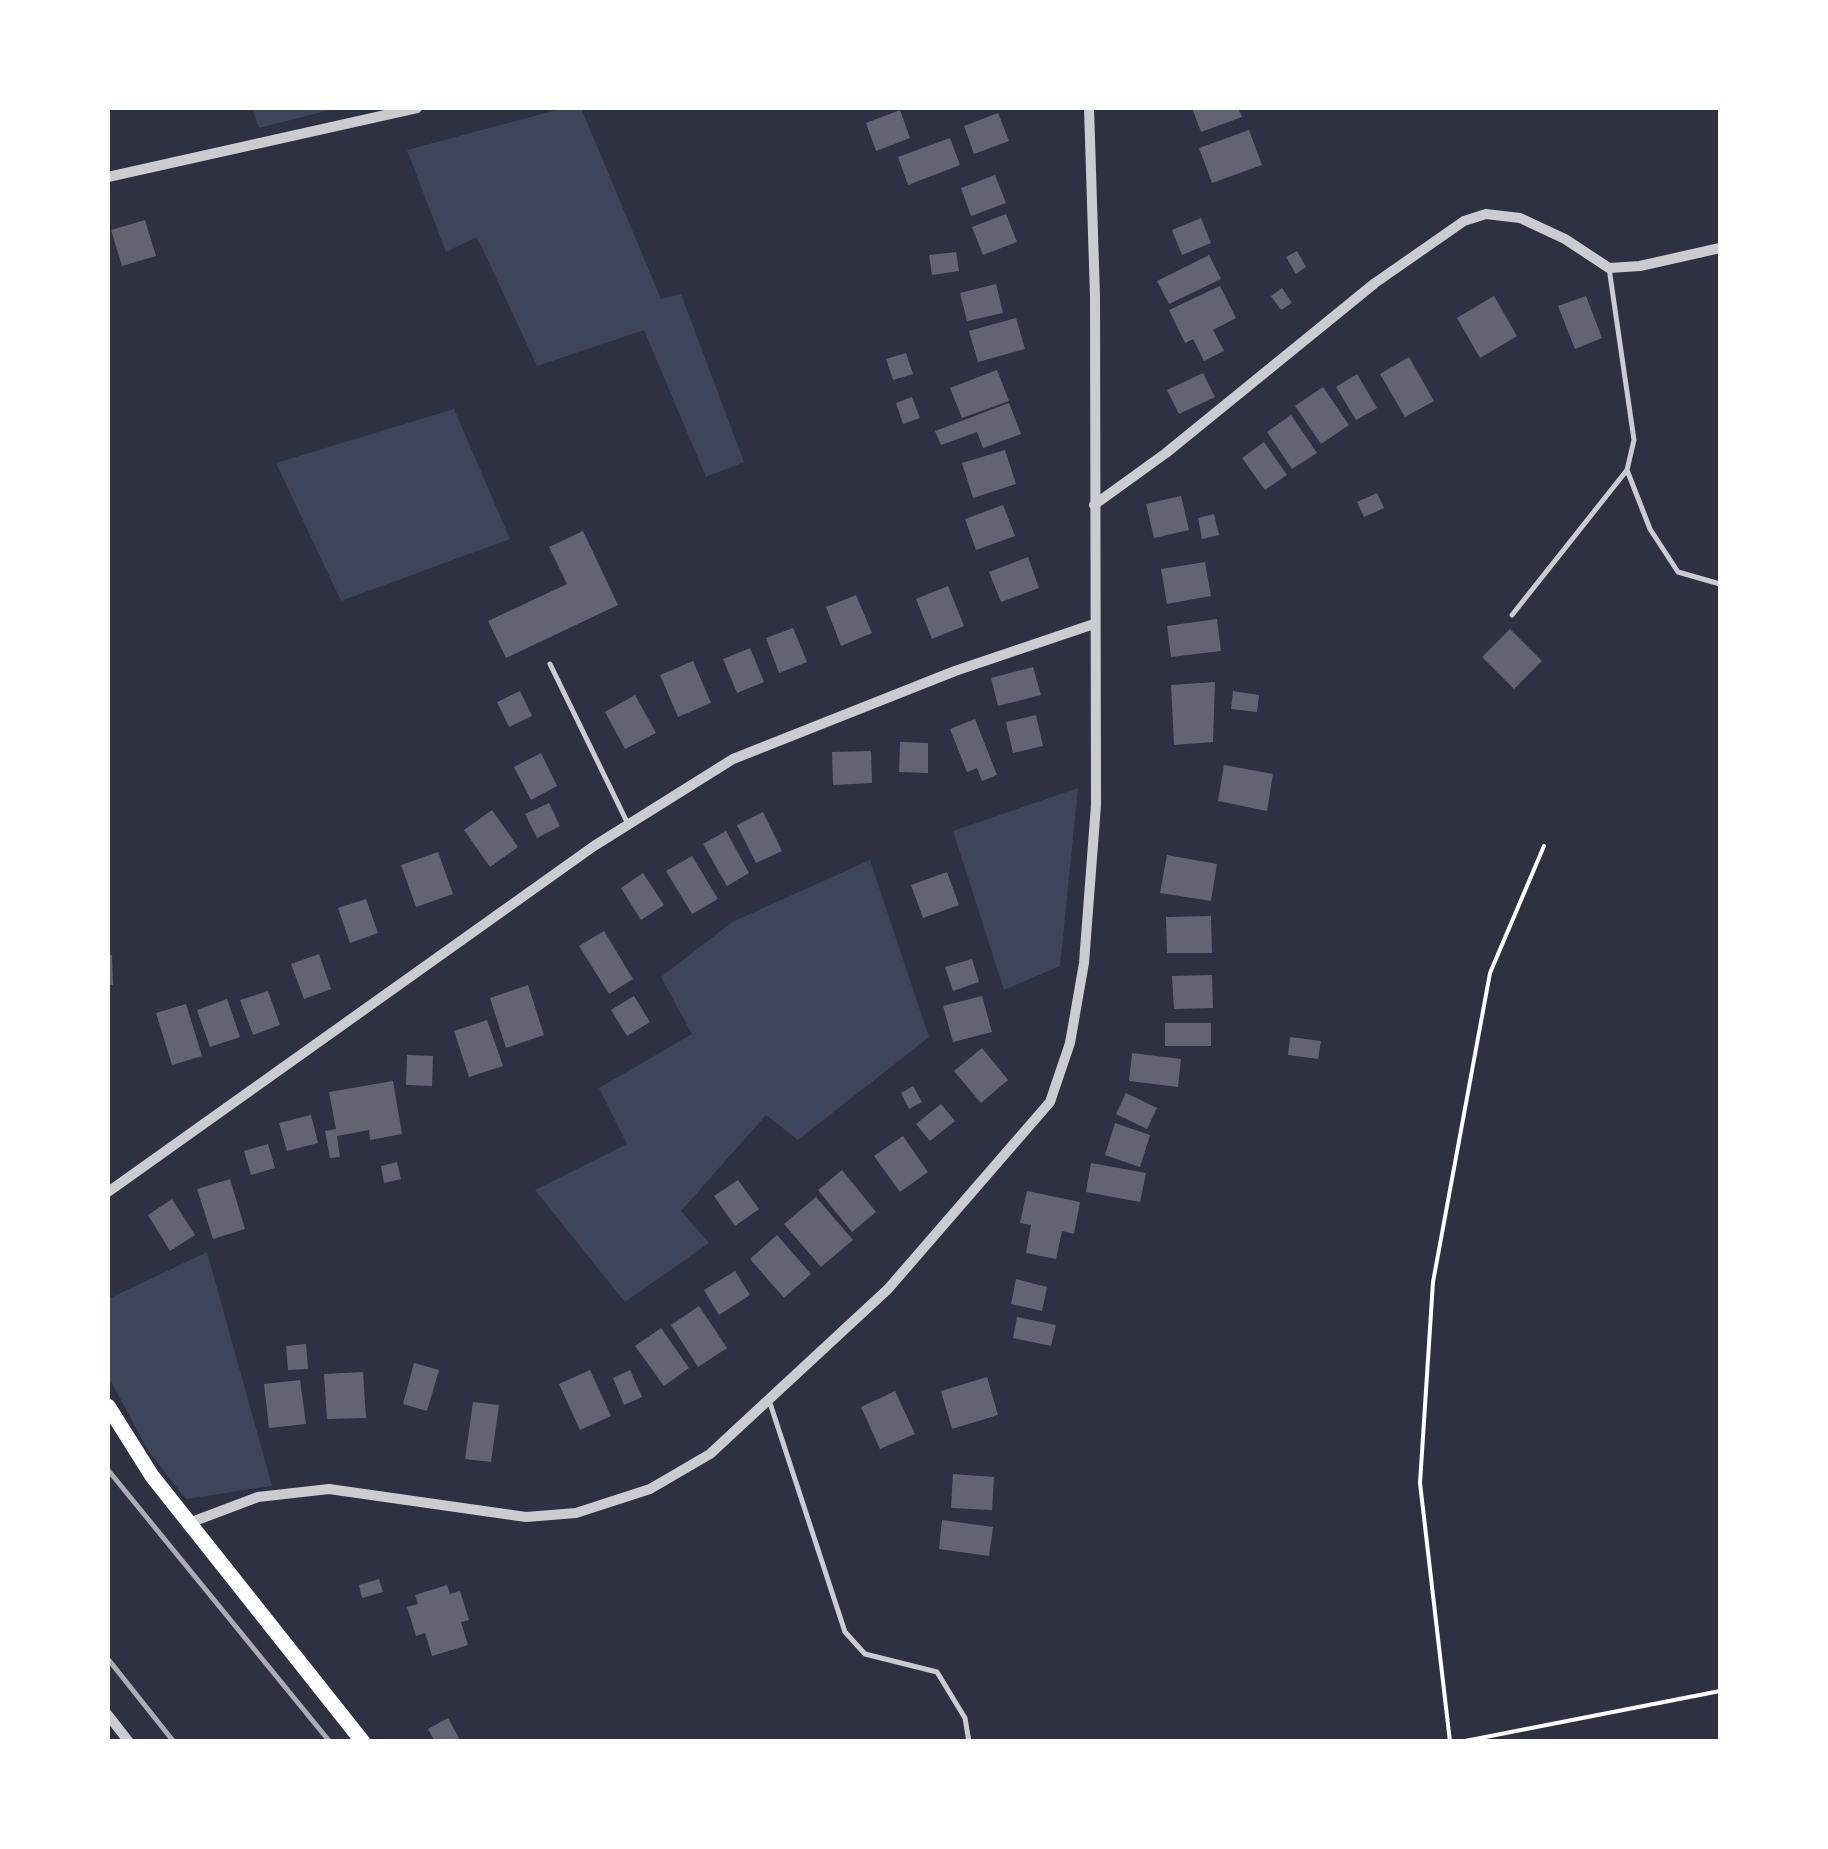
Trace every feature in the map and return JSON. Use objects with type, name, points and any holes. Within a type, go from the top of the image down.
[{"type":"main road","points":[[108,1406],[152,1476],[363,1742]]},
{"type":"street","points":[[108,177],[416,108]]},
{"type":"street","points":[[189,1523],[258,1497],[329,1490],[526,1517],[576,1513],[650,1489],[710,1454],[888,1289],[1050,1102],[1070,1042],[1084,962],[1096,806],[1089,108]]},
{"type":"street","points":[[1094,505],[1166,452],[1375,282],[1464,221],[1486,214],[1520,218],[1565,239],[1608,268],[1640,266],[1720,248]]},
{"type":"street","points":[[108,1192],[628,824],[733,759],[955,671],[1094,624]]},
{"type":"street","points":[[108,1715],[129,1742]]},
{"type":"lane","points":[[1512,616],[1627,470],[1634,440],[1608,268]]},
{"type":"lane","points":[[1627,470],[1650,528],[1678,572],[1720,584]]},
{"type":"lane","points":[[550,664],[628,824]]},
{"type":"lane","points":[[769,1400],[845,1632],[865,1654],[938,1672],[965,1718],[969,1742]]},
{"type":"path","points":[[1450,1742],[1420,1483],[1433,1282],[1490,973],[1544,846]]},
{"type":"path","points":[[1460,1742],[1720,1691]]},
{"type":"shaded area","points":[[252,108],[338,108],[259,128]]},
{"type":"shaded area","points":[[564,108],[581,108],[661,299],[681,294],[744,462],[706,477],[644,330],[537,366],[477,237],[446,252],[407,150]]},
{"type":"shaded area","points":[[454,409],[510,539],[341,601],[276,463]]},
{"type":"shaded area","points":[[1078,788],[1060,966],[1004,990],[953,831]]},
{"type":"shaded area","points":[[870,860],[929,1037],[798,1140],[766,1115],[681,1211],[709,1243],[625,1302],[535,1190],[627,1144],[599,1088],[692,1034],[661,977],[732,922]]},
{"type":"shaded area","points":[[207,1252],[272,1486],[186,1499],[149,1452],[108,1376],[108,1294],[110,1298]]},
{"type":"building","points":[[1192,108],[1238,108],[1242,117],[1201,132]]},
{"type":"building","points":[[900,110],[910,138],[876,151],[866,123]]},
{"type":"building","points":[[998,113],[1009,141],[974,154],[964,126]]},
{"type":"building","points":[[1249,130],[1262,165],[1212,183],[1199,148]]},
{"type":"building","points":[[950,138],[960,165],[908,185],[898,157]]},
{"type":"building","points":[[995,175],[1006,203],[971,216],[961,188]]},
{"type":"building","points":[[1006,214],[1017,242],[983,255],[972,227]]},
{"type":"building","points":[[1201,218],[1211,243],[1182,255],[1172,230]]},
{"type":"building","points":[[145,220],[156,256],[122,266],[111,230]]},
{"type":"building","points":[[1297,251],[1306,267],[1296,274],[1286,257]]},
{"type":"building","points":[[956,252],[959,271],[932,275],[929,255]]},
{"type":"building","points":[[1209,255],[1221,279],[1169,304],[1157,281]]},
{"type":"building","points":[[996,284],[1003,313],[967,321],[960,293]]},
{"type":"building","points":[[1220,286],[1236,318],[1213,330],[1224,351],[1204,361],[1193,339],[1185,343],[1169,310]]},
{"type":"building","points":[[1282,288],[1292,303],[1281,310],[1271,296]]},
{"type":"building","points":[[1494,296],[1517,336],[1480,358],[1457,318]]},
{"type":"building","points":[[1586,296],[1602,338],[1575,349],[1558,306]]},
{"type":"building","points":[[1016,318],[1025,349],[978,362],[969,331]]},
{"type":"building","points":[[906,353],[913,374],[893,380],[886,359]]},
{"type":"building","points":[[1409,357],[1434,401],[1405,417],[1380,374]]},
{"type":"building","points":[[997,370],[1009,401],[962,418],[950,388]]},
{"type":"building","points":[[1203,373],[1215,397],[1179,414],[1167,390]]},
{"type":"building","points":[[1357,374],[1377,408],[1356,420],[1336,387]]},
{"type":"building","points":[[1323,387],[1349,425],[1321,444],[1295,406]]},
{"type":"building","points":[[912,397],[920,418],[903,424],[896,403]]},
{"type":"building","points":[[1009,403],[1021,434],[983,448],[977,432],[941,445],[935,431]]},
{"type":"building","points":[[1291,415],[1317,453],[1292,469],[1267,432]]},
{"type":"building","points":[[1264,442],[1287,475],[1265,490],[1242,458]]},
{"type":"building","points":[[1005,450],[1016,484],[973,498],[962,463]]},
{"type":"building","points":[[1377,493],[1384,508],[1364,517],[1357,502]]},
{"type":"building","points":[[1181,496],[1189,530],[1154,538],[1146,504]]},
{"type":"building","points":[[1003,505],[1015,536],[976,550],[965,519]]},
{"type":"building","points":[[1214,514],[1219,535],[1202,539],[1198,518]]},
{"type":"building","points":[[583,531],[618,605],[506,658],[488,621],[567,584],[549,547]]},
{"type":"building","points":[[1028,557],[1039,588],[1001,602],[989,572]]},
{"type":"building","points":[[1205,562],[1211,596],[1167,604],[1161,569]]},
{"type":"building","points":[[948,586],[964,626],[932,639],[916,599]]},
{"type":"building","points":[[856,595],[872,633],[841,646],[826,607]]},
{"type":"building","points":[[1217,619],[1221,651],[1171,657],[1167,626]]},
{"type":"building","points":[[793,628],[807,662],[779,673],[766,638]]},
{"type":"building","points":[[1510,629],[1542,661],[1514,689],[1482,657]]},
{"type":"building","points":[[750,648],[764,682],[737,693],[723,659]]},
{"type":"building","points":[[693,661],[711,703],[678,717],[660,675]]},
{"type":"building","points":[[1033,667],[1041,695],[998,706],[991,678]]},
{"type":"building","points":[[1215,682],[1213,742],[1174,745],[1171,685]]},
{"type":"building","points":[[520,691],[532,716],[509,727],[497,702]]},
{"type":"building","points":[[1233,691],[1259,695],[1257,712],[1231,709]]},
{"type":"building","points":[[635,695],[656,733],[625,749],[605,712]]},
{"type":"building","points":[[1036,715],[1043,746],[1013,753],[1006,722]]},
{"type":"building","points":[[975,719],[997,775],[982,781],[977,768],[967,772],[950,729]]},
{"type":"building","points":[[900,742],[928,743],[928,773],[899,772]]},
{"type":"building","points":[[871,751],[872,783],[833,785],[832,752]]},
{"type":"building","points":[[541,753],[557,786],[531,800],[514,767]]},
{"type":"building","points":[[1224,765],[1273,774],[1267,811],[1218,801]]},
{"type":"building","points":[[549,803],[560,826],[537,838],[525,814]]},
{"type":"building","points":[[492,810],[518,847],[490,867],[464,830]]},
{"type":"building","points":[[763,812],[782,851],[756,863],[737,825]]},
{"type":"building","points":[[726,831],[749,873],[727,886],[703,844]]},
{"type":"building","points":[[438,852],[453,894],[416,907],[401,865]]},
{"type":"building","points":[[1167,855],[1217,864],[1211,901],[1160,893]]},
{"type":"building","points":[[692,856],[718,899],[692,914],[666,871]]},
{"type":"building","points":[[947,872],[959,905],[923,918],[911,885]]},
{"type":"building","points":[[643,873],[664,905],[641,920],[621,888]]},
{"type":"building","points":[[366,899],[378,933],[350,943],[338,908]]},
{"type":"building","points":[[1211,916],[1212,953],[1167,953],[1166,917]]},
{"type":"building","points":[[604,931],[633,979],[609,994],[579,946]]},
{"type":"building","points":[[319,954],[331,989],[304,999],[291,964]]},
{"type":"building","points":[[108,955],[112,955],[113,985],[108,985]]},
{"type":"building","points":[[972,959],[979,982],[953,991],[945,967]]},
{"type":"building","points":[[1212,975],[1213,1008],[1174,1009],[1172,976]]},
{"type":"building","points":[[528,985],[544,1035],[506,1048],[490,998]]},
{"type":"building","points":[[268,991],[280,1025],[253,1035],[240,1000]]},
{"type":"building","points":[[634,996],[650,1022],[627,1036],[611,1010]]},
{"type":"building","points":[[982,996],[992,1032],[953,1042],[943,1006]]},
{"type":"building","points":[[227,999],[240,1037],[210,1047],[197,1010]]},
{"type":"building","points":[[186,1004],[202,1056],[172,1065],[156,1013]]},
{"type":"building","points":[[487,1020],[503,1066],[469,1077],[454,1031]]},
{"type":"building","points":[[1165,1023],[1211,1023],[1211,1046],[1165,1046]]},
{"type":"building","points":[[1290,1037],[1321,1041],[1318,1059],[1288,1055]]},
{"type":"building","points":[[982,1048],[1008,1080],[981,1103],[954,1071]]},
{"type":"building","points":[[1132,1053],[1181,1059],[1178,1087],[1129,1081]]},
{"type":"building","points":[[407,1055],[433,1056],[432,1086],[406,1085]]},
{"type":"building","points":[[393,1081],[402,1134],[370,1140],[369,1130],[337,1136],[340,1157],[330,1158],[325,1131],[336,1129],[329,1092]]},
{"type":"building","points":[[913,1086],[922,1102],[909,1109],[901,1093]]},
{"type":"building","points":[[1126,1093],[1157,1108],[1147,1129],[1116,1114]]},
{"type":"building","points":[[941,1104],[955,1121],[930,1141],[916,1124]]},
{"type":"building","points":[[311,1115],[318,1143],[287,1151],[279,1123]]},
{"type":"building","points":[[1115,1123],[1150,1135],[1140,1167],[1105,1155]]},
{"type":"building","points":[[903,1136],[928,1172],[900,1192],[874,1156]]},
{"type":"building","points":[[268,1144],[275,1168],[251,1175],[244,1151]]},
{"type":"building","points":[[397,1162],[401,1179],[384,1183],[381,1166]]},
{"type":"building","points":[[1091,1163],[1146,1173],[1140,1202],[1086,1192]]},
{"type":"building","points":[[842,1170],[876,1212],[852,1232],[818,1190]]},
{"type":"building","points":[[230,1179],[245,1229],[213,1239],[197,1189]]},
{"type":"building","points":[[738,1180],[759,1209],[735,1226],[714,1196]]},
{"type":"building","points":[[1027,1191],[1080,1202],[1074,1234],[1062,1231],[1056,1259],[1026,1253],[1031,1225],[1020,1223]]},
{"type":"building","points":[[816,1197],[853,1240],[821,1267],[784,1224]]},
{"type":"building","points":[[172,1199],[195,1235],[170,1251],[148,1215]]},
{"type":"building","points":[[777,1235],[811,1274],[784,1298],[750,1259]]},
{"type":"building","points":[[735,1271],[750,1295],[719,1315],[704,1290]]},
{"type":"building","points":[[1016,1279],[1047,1287],[1042,1311],[1011,1304]]},
{"type":"building","points":[[699,1306],[727,1348],[698,1367],[671,1325]]},
{"type":"building","points":[[1017,1317],[1056,1325],[1051,1346],[1013,1338]]},
{"type":"building","points":[[661,1328],[689,1368],[664,1386],[635,1346]]},
{"type":"building","points":[[306,1344],[308,1369],[288,1370],[286,1346]]},
{"type":"building","points":[[414,1363],[439,1370],[427,1411],[403,1404]]},
{"type":"building","points":[[590,1370],[611,1416],[580,1430],[559,1384]]},
{"type":"building","points":[[630,1370],[642,1397],[624,1405],[613,1378]]},
{"type":"building","points":[[363,1372],[366,1418],[327,1419],[324,1374]]},
{"type":"building","points":[[987,1377],[998,1415],[952,1429],[941,1391]]},
{"type":"building","points":[[300,1380],[306,1424],[269,1428],[264,1384]]},
{"type":"building","points":[[895,1391],[915,1434],[880,1449],[861,1407]]},
{"type":"building","points":[[473,1402],[499,1405],[491,1462],[465,1459]]},
{"type":"building","points":[[953,1474],[994,1477],[992,1510],[951,1508]]},
{"type":"building","points":[[942,1520],[993,1527],[989,1556],[939,1549]]},
{"type":"building","points":[[379,1579],[383,1592],[362,1598],[359,1585]]},
{"type":"building","points":[[447,1585],[450,1594],[460,1591],[469,1620],[461,1622],[468,1645],[432,1656],[425,1633],[416,1636],[407,1607],[418,1604],[415,1595]]},
{"type":"building","points":[[448,1718],[461,1742],[435,1742],[428,1729]]},
{"type":"railway","points":[[108,1470],[330,1742]]},
{"type":"railway","points":[[108,1659],[174,1742]]}]
